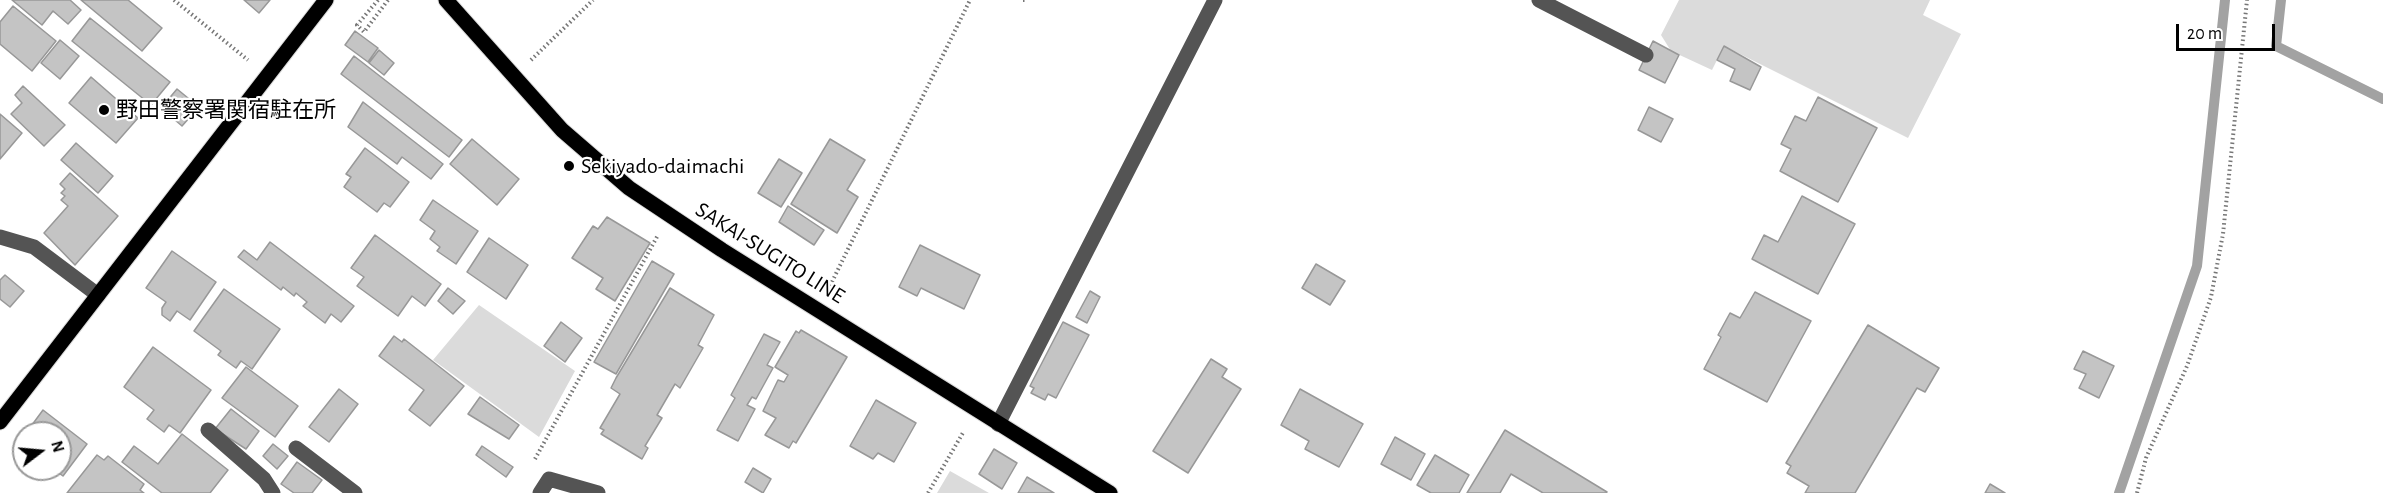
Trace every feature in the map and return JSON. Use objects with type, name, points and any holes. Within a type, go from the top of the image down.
[{"type":"main road","points":[[0,422],[326,0]]},
{"type":"main road","name":"SAKAI-SUGITO LINE","points":[[446,0],[562,130],[605,168],[669,216],[1110,493]]},
{"type":"street","points":[[999,424],[1215,0]]},
{"type":"street","points":[[1539,0],[1646,55]]},
{"type":"street","points":[[0,237],[34,247],[98,295]]},
{"type":"street","points":[[208,430],[264,479],[273,493]]},
{"type":"street","points":[[296,448],[355,493]]},
{"type":"street","points":[[540,493],[549,478],[597,493]]},
{"type":"path","points":[[174,0],[267,75]]},
{"type":"path","points":[[378,0],[357,25],[364,32],[388,0]]},
{"type":"path","points":[[528,63],[592,0]]},
{"type":"path","points":[[827,292],[970,0]]},
{"type":"path","points":[[2137,493],[2146,458],[2187,366],[2211,297],[2223,234],[2247,0]]},
{"type":"path","points":[[549,478],[532,464],[669,216]]},
{"type":"path","points":[[928,493],[976,410]]},
{"type":"shaded area","points":[[1679,0],[1930,0],[1923,15],[1961,34],[1908,138],[1724,46],[1712,70],[1671,51],[1661,35]]},
{"type":"shaded area","points":[[479,305],[575,371],[539,437],[433,360]]},
{"type":"shaded area","points":[[950,471],[989,493],[937,493]]},
{"type":"building","points":[[12,0],[70,0],[81,10],[68,24],[53,11],[42,25]]},
{"type":"building","points":[[81,0],[128,0],[162,28],[142,51]]},
{"type":"building","points":[[244,0],[270,0],[259,13]]},
{"type":"building","points":[[13,6],[56,41],[32,71],[0,44],[0,22]]},
{"type":"building","points":[[90,18],[170,82],[151,105],[72,41]]},
{"type":"building","points":[[355,31],[378,48],[368,62],[345,45]]},
{"type":"building","points":[[60,40],[79,56],[60,79],[41,63]]},
{"type":"building","points":[[1653,41],[1679,55],[1665,83],[1639,70]]},
{"type":"building","points":[[1724,46],[1761,67],[1750,90],[1730,81],[1735,69],[1717,60]]},
{"type":"building","points":[[379,50],[394,63],[384,75],[369,63]]},
{"type":"building","points":[[354,56],[462,140],[449,157],[341,74]]},
{"type":"building","name":"野田警察署関宿駐在所","points":[[91,77],[138,118],[116,143],[69,103]]},
{"type":"building","points":[[23,86],[65,125],[44,146],[11,114],[22,103],[15,95]]},
{"type":"building","points":[[177,89],[199,107],[182,126],[161,108]]},
{"type":"building","points":[[1818,97],[1877,128],[1838,202],[1780,171],[1791,149],[1781,144],[1795,116],[1806,121]]},
{"type":"building","points":[[363,102],[443,164],[431,179],[402,157],[397,164],[348,127]]},
{"type":"building","points":[[1649,107],[1673,119],[1661,142],[1638,130]]},
{"type":"building","points":[[0,114],[22,133],[0,159]]},
{"type":"building","points":[[472,139],[519,179],[497,205],[450,164]]},
{"type":"building","points":[[830,139],[865,160],[847,190],[858,197],[837,233],[791,204]]},
{"type":"building","points":[[76,143],[113,176],[98,193],[61,160]]},
{"type":"building","points":[[365,148],[409,182],[390,207],[384,203],[377,212],[344,187],[351,177],[346,174]]},
{"type":"building","points":[[779,159],[802,173],[781,207],[758,193]]},
{"type":"building","points":[[70,173],[118,216],[75,265],[44,233],[68,206],[61,200],[65,196],[61,193],[65,189],[60,184]]},
{"type":"building","points":[[1802,196],[1855,224],[1818,294],[1752,259],[1764,235],[1778,242]]},
{"type":"building","points":[[433,200],[478,231],[456,264],[437,251],[440,247],[430,239],[435,231],[420,220]]},
{"type":"building","points":[[788,206],[824,230],[814,245],[779,222]]},
{"type":"building","points":[[607,217],[650,243],[615,301],[596,289],[603,278],[572,258],[593,226],[598,229]]},
{"type":"building","points":[[375,235],[441,284],[425,306],[412,296],[398,316],[357,286],[364,277],[351,268]]},
{"type":"building","points":[[489,238],[528,265],[506,299],[467,272]]},
{"type":"building","points":[[270,242],[354,306],[341,322],[331,314],[325,323],[303,306],[307,302],[296,293],[294,296],[283,287],[281,290],[238,257],[244,250],[257,260]]},
{"type":"building","points":[[920,245],[980,275],[964,309],[921,288],[917,296],[899,287]]},
{"type":"building","points":[[172,251],[216,282],[190,320],[177,311],[170,321],[162,315],[162,308],[166,302],[146,288]]},
{"type":"building","points":[[652,261],[674,274],[616,374],[594,362]]},
{"type":"building","points":[[1316,264],[1345,281],[1330,305],[1302,288]]},
{"type":"building","points":[[5,275],[24,291],[10,307],[0,299],[0,280]]},
{"type":"building","points":[[448,288],[465,301],[453,314],[438,301]]},
{"type":"building","points":[[670,288],[714,315],[698,345],[703,348],[680,388],[675,384],[657,415],[662,418],[645,446],[648,448],[642,459],[601,434],[604,430],[600,428],[620,394],[611,388],[616,378]]},
{"type":"building","points":[[224,289],[280,329],[252,369],[241,361],[236,368],[218,355],[221,351],[194,331]]},
{"type":"building","points":[[1090,291],[1100,297],[1087,323],[1076,317]]},
{"type":"building","points":[[1755,292],[1811,321],[1767,402],[1704,369],[1721,337],[1718,335],[1730,313],[1740,318]]},
{"type":"building","points":[[561,322],[582,338],[565,362],[544,346]]},
{"type":"building","points":[[1063,322],[1089,335],[1056,398],[1048,394],[1045,400],[1031,393],[1034,388],[1030,386]]},
{"type":"building","points":[[1868,325],[1939,368],[1925,392],[1917,388],[1855,493],[1805,493],[1809,486],[1787,473],[1791,466],[1786,463]]},
{"type":"building","points":[[801,330],[847,357],[796,443],[793,441],[789,448],[765,435],[776,418],[763,411],[778,380],[784,382],[788,375],[775,367],[796,331],[799,333]]},
{"type":"building","points":[[764,334],[780,342],[767,365],[773,368],[756,399],[752,397],[747,405],[755,409],[738,441],[717,430],[735,398],[731,395]]},
{"type":"building","points":[[394,336],[402,342],[404,339],[464,386],[430,426],[409,410],[424,390],[379,356]]},
{"type":"building","points":[[153,347],[211,390],[180,433],[169,425],[164,432],[147,419],[154,410],[124,387]]},
{"type":"building","points":[[2083,351],[2114,366],[2099,398],[2079,388],[2086,374],[2074,369]]},
{"type":"building","points":[[1211,359],[1227,369],[1222,377],[1241,389],[1188,473],[1153,451]]},
{"type":"building","points":[[246,367],[298,406],[275,437],[222,398]]},
{"type":"building","points":[[339,389],[358,404],[329,442],[309,427]]},
{"type":"building","points":[[1300,389],[1363,424],[1339,467],[1305,449],[1309,441],[1281,425]]},
{"type":"building","points":[[480,397],[519,425],[509,439],[468,414]]},
{"type":"building","points":[[876,400],[916,423],[894,462],[878,453],[873,459],[850,446]]},
{"type":"building","points":[[231,409],[259,431],[246,449],[215,429]]},
{"type":"building","points":[[43,410],[57,421],[35,421]]},
{"type":"building","points":[[1505,430],[1607,492],[1543,493],[1511,474],[1500,493],[1467,493]]},
{"type":"building","points":[[72,432],[87,444],[72,464]]},
{"type":"building","points":[[182,434],[228,470],[210,493],[162,493],[122,462],[134,446],[158,464]]},
{"type":"building","points":[[1395,437],[1425,454],[1411,480],[1381,464]]},
{"type":"building","points":[[273,444],[288,456],[277,469],[263,456]]},
{"type":"building","points":[[482,446],[513,467],[506,477],[476,455]]},
{"type":"building","points":[[994,449],[1017,463],[1002,489],[979,474]]},
{"type":"building","points":[[97,455],[104,460],[108,456],[144,484],[140,490],[144,493],[67,493]]},
{"type":"building","points":[[1435,455],[1469,475],[1459,493],[1431,493],[1417,485]]},
{"type":"building","points":[[297,462],[322,480],[312,493],[294,493],[281,484]]},
{"type":"building","points":[[753,468],[771,479],[763,493],[745,482]]},
{"type":"building","points":[[1027,477],[1054,493],[1018,493]]},
{"type":"building","points":[[1990,484],[2005,493],[1985,493]]},
{"type":"waterway","points":[[2119,493],[2197,266],[2225,0]]},
{"type":"waterway","points":[[2281,0],[2276,46],[2383,99]]},
{"type":"place","name":"野田警察署関宿駐在所","points":[[104,110]]},
{"type":"place","name":"Sekiyado-daimachi","points":[[569,166]]}]
